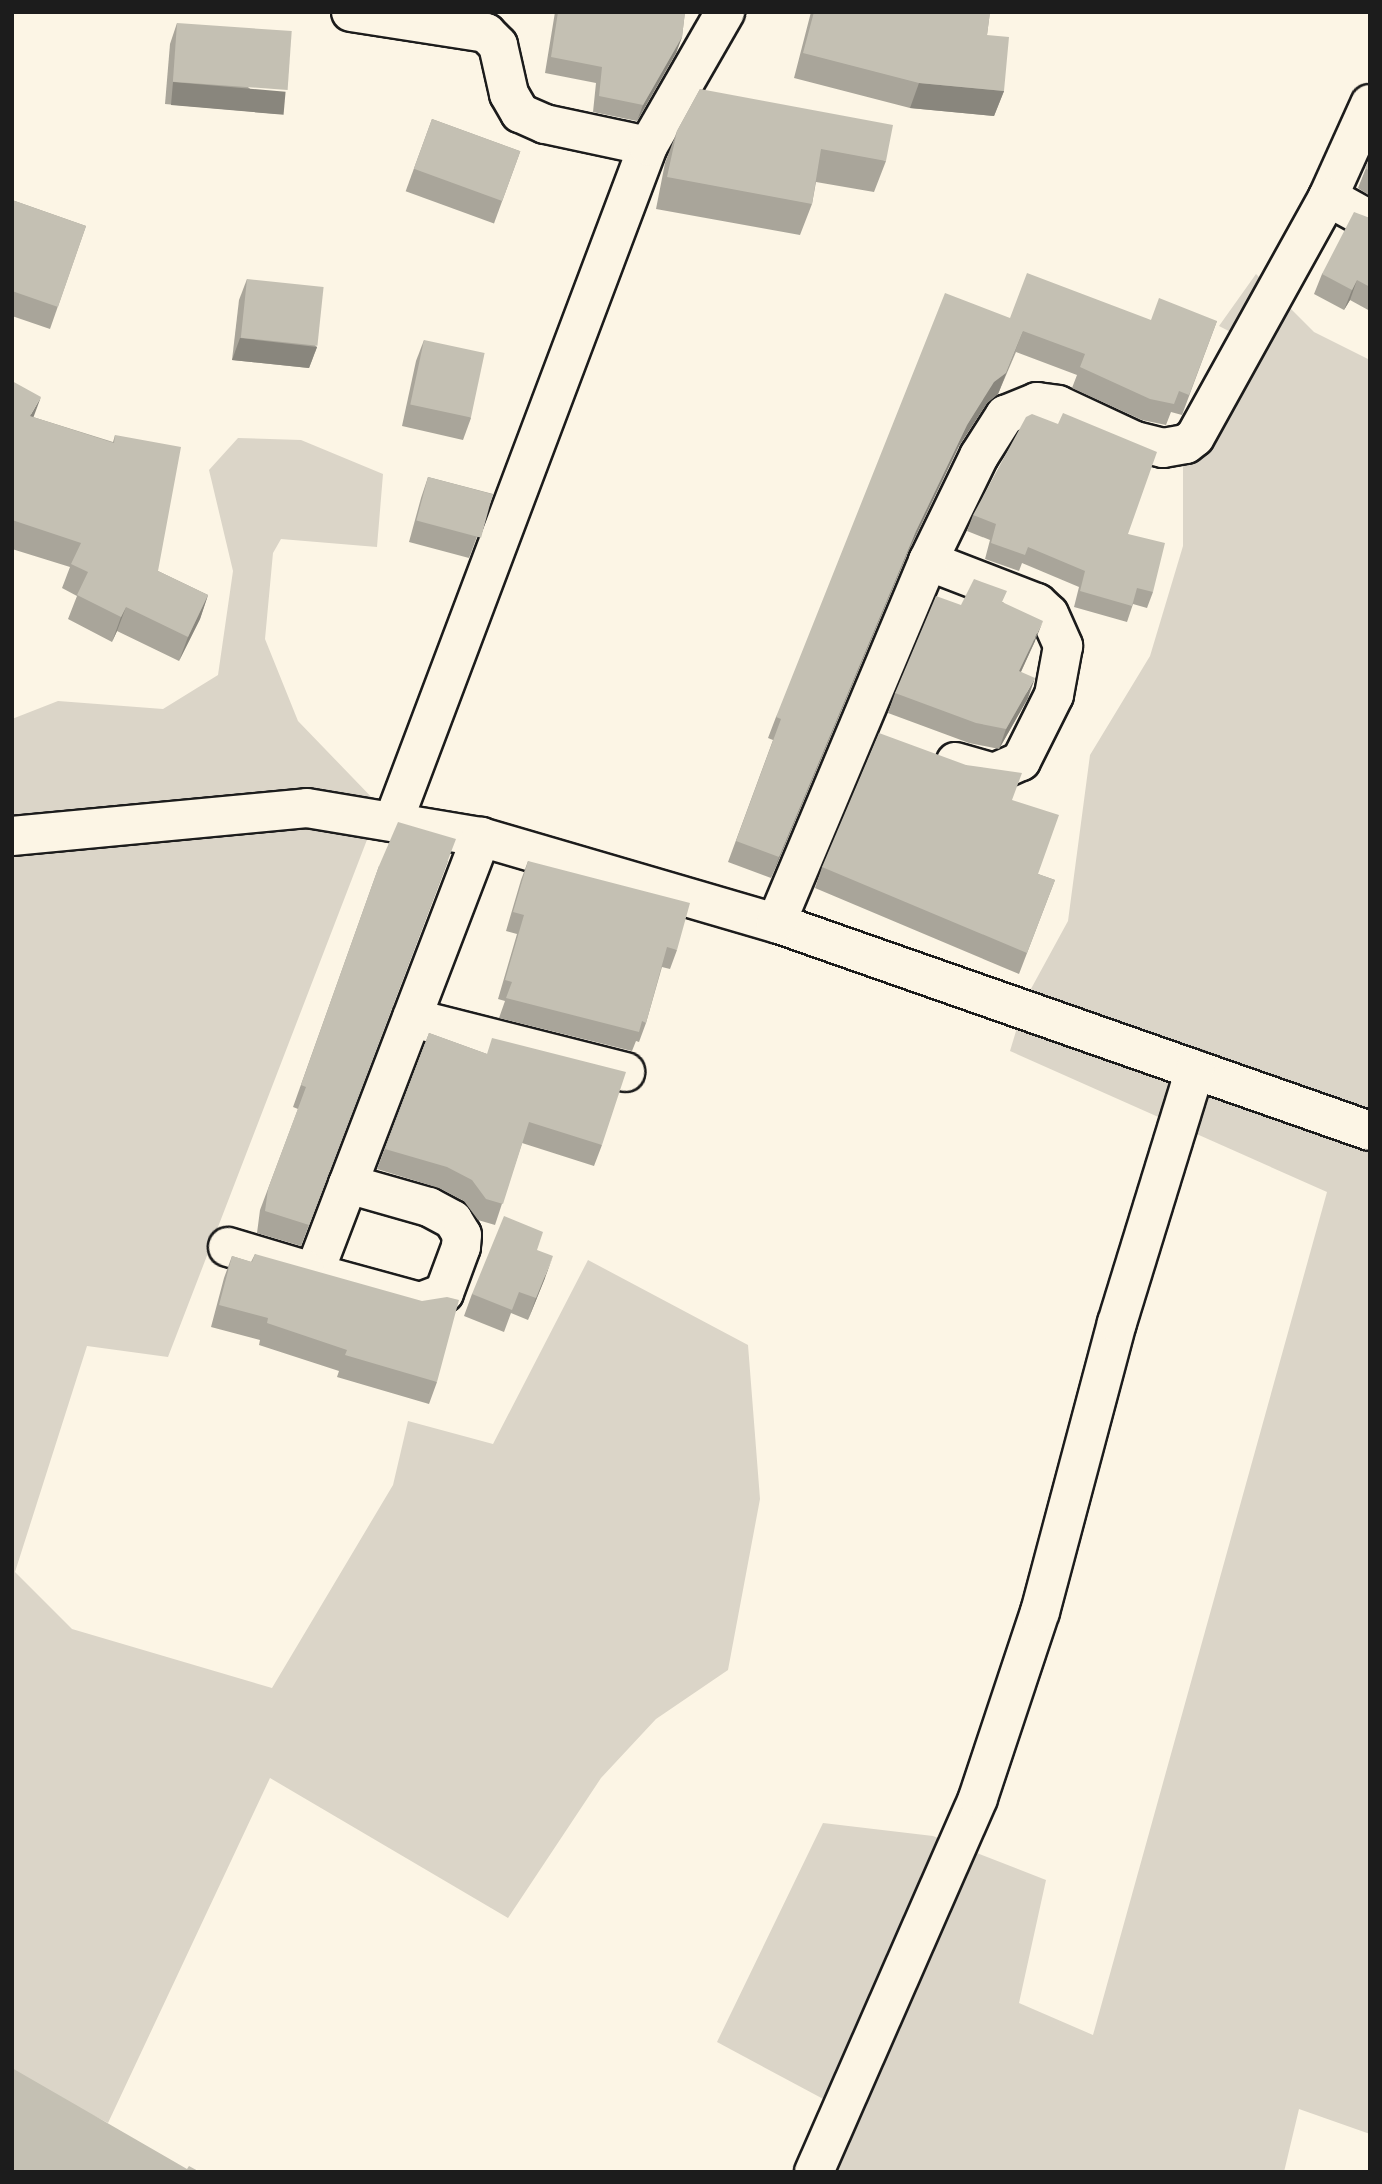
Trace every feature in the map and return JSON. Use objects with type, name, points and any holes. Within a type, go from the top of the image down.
[{"type":"street","points":[[351,12],[485,33],[498,45],[509,94],[520,113],[545,124],[648,146]]},
{"type":"street","points":[[393,822],[648,146],[725,12]]},
{"type":"street","points":[[776,923],[928,561],[979,456],[1005,415],[1018,406],[1058,405],[1113,433],[1163,448],[1186,444],[1195,437],[1328,197],[1370,103]]},
{"type":"street","points":[[1328,197],[1370,220]]},
{"type":"street","points":[[860,726],[994,773],[1012,768],[1030,744],[1063,667],[1058,630],[1037,603],[928,561]]},
{"type":"street","points":[[12,836],[307,807],[481,837],[776,923],[1370,1131]]},
{"type":"street","points":[[314,1273],[481,837]]},
{"type":"street","points":[[412,1018],[625,1072]]},
{"type":"street","points":[[814,2172],[978,1798],[1040,1612],[1117,1323],[1195,1070]]},
{"type":"street","points":[[228,1247],[420,1301],[444,1293],[455,1269],[462,1235],[446,1214],[348,1184]]},
{"type":"shaded area","points":[[1256,274],[1314,332],[1370,360],[1370,2134],[1299,2109],[1284,2172],[795,2172],[827,2101],[717,2042],[823,1823],[933,1836],[1046,1880],[1019,2003],[1093,2035],[1327,1192],[1010,1051],[1026,998],[1068,921],[1090,755],[1150,656],[1183,546],[1183,460],[1258,346],[1219,326]]},
{"type":"shaded area","points":[[238,438],[301,440],[383,474],[377,547],[281,539],[273,553],[265,639],[298,721],[380,806],[168,1357],[87,1346],[15,1572],[72,1629],[272,1688],[393,1485],[408,1421],[493,1444],[588,1260],[748,1345],[760,1499],[728,1670],[656,1719],[601,1778],[508,1918],[270,1778],[108,2123],[12,2074],[12,719],[58,701],[163,709],[218,675],[233,571],[209,470]]},
{"type":"building","points":[[558,12],[685,12],[682,37],[643,105],[599,96],[602,67],[551,57]]},
{"type":"building","points":[[814,12],[990,12],[987,35],[1009,37],[1004,91],[919,83],[803,53]]},
{"type":"building","points":[[177,23],[292,31],[288,90],[173,82]]},
{"type":"building","points":[[700,89],[893,125],[886,161],[821,149],[812,204],[667,177],[677,131]]},
{"type":"building","points":[[432,119],[520,151],[502,201],[414,169]]},
{"type":"building","points":[[1370,158],[1370,171],[1365,168]]},
{"type":"building","points":[[12,200],[86,226],[58,307],[12,291]]},
{"type":"building","points":[[1354,212],[1370,218],[1370,287],[1357,280],[1352,290],[1322,274]]},
{"type":"building","points":[[1027,273],[1151,320],[1159,298],[1217,321],[1189,395],[1179,391],[1174,404],[1150,399],[1080,367],[1085,354],[1023,331],[1006,373],[994,382],[967,425],[916,531],[779,857],[736,841],[781,719],[776,717],[945,293],[1010,318]]},
{"type":"building","points":[[247,279],[324,287],[317,346],[241,338]]},
{"type":"building","points":[[424,340],[485,353],[471,417],[410,405]]},
{"type":"building","points":[[12,381],[41,397],[30,416],[114,443],[115,435],[181,447],[158,571],[208,595],[188,637],[126,607],[121,617],[77,595],[88,572],[71,564],[81,543],[12,520]]},
{"type":"building","points":[[1063,413],[1157,452],[1128,534],[1165,543],[1153,592],[1137,588],[1132,606],[1080,591],[1085,571],[1028,547],[1025,555],[991,543],[996,524],[973,515],[1026,417],[1032,414],[1058,424]]},
{"type":"building","points":[[428,477],[493,494],[481,538],[416,520]]},
{"type":"building","points":[[974,579],[1007,591],[1002,602],[1043,621],[1019,671],[1035,678],[1006,729],[976,723],[895,693],[936,596],[961,605]]},
{"type":"building","points":[[879,733],[966,765],[1022,773],[1012,800],[1059,815],[1038,874],[1055,880],[1027,953],[822,867]]},
{"type":"building","points":[[398,822],[456,839],[309,1225],[265,1211],[268,1189],[306,1087],[301,1085],[379,866]]},
{"type":"building","points":[[528,861],[690,903],[677,950],[667,947],[646,1023],[642,1021],[639,1032],[506,998],[512,982],[505,980],[524,915],[513,912]]},
{"type":"building","points":[[429,1033],[487,1054],[492,1038],[626,1072],[602,1145],[529,1122],[503,1204],[486,1199],[472,1180],[447,1167],[385,1149]]},
{"type":"building","points":[[504,1216],[543,1232],[537,1250],[553,1256],[536,1298],[519,1292],[512,1310],[472,1294]]},
{"type":"building","points":[[255,1254],[422,1301],[447,1297],[459,1300],[437,1382],[345,1355],[347,1350],[267,1323],[268,1318],[219,1305],[232,1256],[252,1262]]},
{"type":"building","points":[[12,2068],[187,2169],[189,2166],[200,2172],[12,2172]]}]
